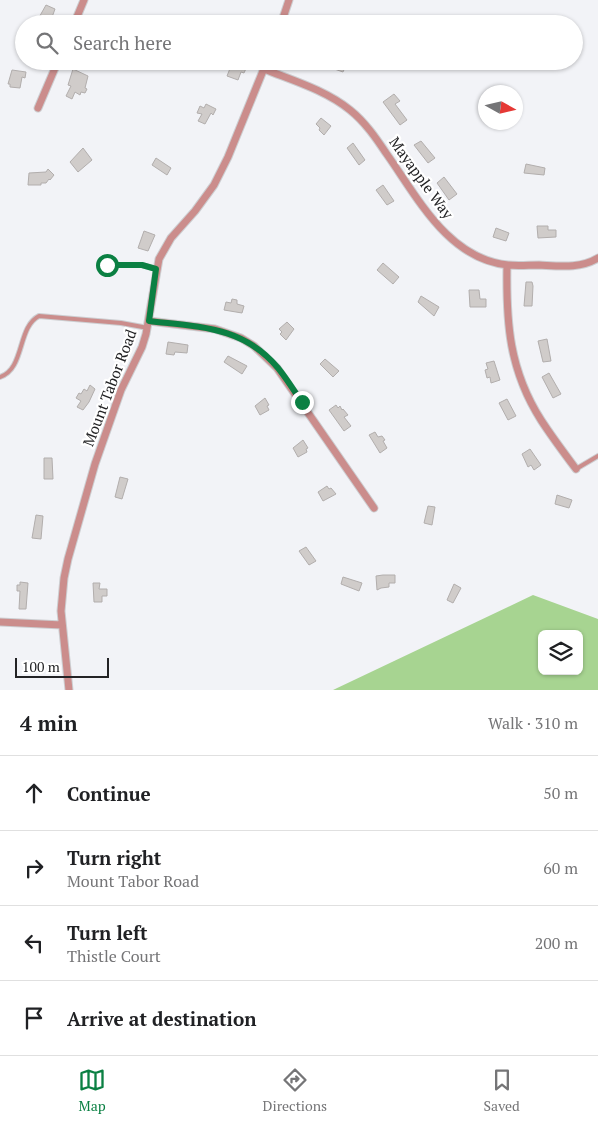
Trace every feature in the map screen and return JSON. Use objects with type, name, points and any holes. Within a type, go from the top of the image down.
[{"type":"street","points":[[78,15],[84,0]]},
{"type":"street","points":[[284,15],[289,0]]},
{"type":"street","points":[[38,108],[54,70]]},
{"type":"street","name":"Mayapple Way","points":[[264,70],[318,90],[334,98],[350,110],[364,123],[434,221],[447,236],[472,254],[508,265],[579,266],[598,258]]},
{"type":"street","name":"Mount Tabor Road","points":[[69,690],[61,611],[64,578],[88,485],[121,390],[142,347],[148,324],[156,269],[163,250],[170,238],[207,196],[221,173],[264,70]]},
{"type":"street","points":[[508,265],[507,317],[519,374],[540,419],[576,470]]},
{"type":"street","points":[[148,324],[215,329],[241,338],[268,357],[282,374],[374,508]]},
{"type":"street","points":[[0,622],[62,625]]},
{"type":"lane","points":[[107,265],[142,265],[156,269]]},
{"type":"lane","points":[[0,377],[5,376],[14,366],[28,330],[35,319],[40,316],[148,324]]},
{"type":"lane","points":[[576,470],[598,456]]},
{"type":"green space","points":[[533,595],[598,619],[598,690],[333,690]]},
{"type":"building","points":[[46,5],[55,9],[53,15],[40,15]]},
{"type":"building","points":[[12,70],[26,72],[25,78],[22,77],[20,88],[10,87],[10,84],[8,84]]},
{"type":"building","points":[[73,70],[88,76],[85,93],[81,92],[80,95],[75,92],[72,99],[66,96],[71,86],[68,85]]},
{"type":"building","points":[[229,70],[245,70],[244,73],[241,72],[238,80],[227,76]]},
{"type":"building","points":[[394,94],[400,101],[395,104],[407,120],[400,125],[383,102]]},
{"type":"building","points":[[206,104],[216,109],[213,115],[211,113],[205,124],[198,121],[202,114],[197,113],[200,106],[204,108]]},
{"type":"building","points":[[321,118],[331,126],[324,135],[316,124]]},
{"type":"building","points":[[421,141],[435,158],[428,163],[414,145]]},
{"type":"building","points":[[353,143],[365,160],[359,165],[347,148]]},
{"type":"building","points":[[83,148],[92,160],[78,172],[70,162]]},
{"type":"building","points":[[156,158],[171,168],[167,175],[152,165]]},
{"type":"building","points":[[526,164],[545,168],[544,175],[524,173]]},
{"type":"building","points":[[48,169],[54,175],[50,180],[46,183],[41,183],[41,185],[28,185],[29,173],[46,172]]},
{"type":"building","points":[[444,177],[457,194],[449,200],[437,183]]},
{"type":"building","points":[[383,185],[394,201],[387,205],[376,190]]},
{"type":"building","points":[[537,226],[548,226],[548,230],[556,230],[556,237],[538,238]]},
{"type":"building","points":[[496,228],[509,233],[506,241],[493,237]]},
{"type":"building","points":[[144,231],[155,235],[148,251],[138,248]]},
{"type":"building","points":[[383,263],[399,277],[393,284],[377,270]]},
{"type":"building","points":[[526,282],[532,282],[533,286],[532,306],[524,306]]},
{"type":"building","points":[[469,290],[479,290],[480,299],[486,299],[486,307],[470,307]]},
{"type":"building","points":[[421,296],[439,307],[434,316],[418,302]]},
{"type":"building","points":[[232,299],[237,300],[237,304],[244,306],[242,313],[224,310],[226,302],[231,303]]},
{"type":"building","points":[[287,322],[294,329],[286,340],[280,334],[282,332],[279,329]]},
{"type":"building","points":[[547,339],[551,361],[543,362],[538,341]]},
{"type":"building","points":[[168,342],[188,345],[187,353],[175,352],[174,355],[166,354]]},
{"type":"building","points":[[228,356],[247,366],[242,374],[224,362]]},
{"type":"building","points":[[325,359],[339,371],[333,377],[320,364]]},
{"type":"building","points":[[494,361],[500,380],[491,383],[490,377],[487,378],[485,370],[488,369],[486,363]]},
{"type":"building","points":[[549,373],[561,394],[553,398],[542,377]]},
{"type":"building","points":[[90,385],[95,389],[83,410],[77,407],[81,401],[76,398],[84,389],[87,391]]},
{"type":"building","points":[[265,398],[269,405],[267,406],[269,410],[260,415],[255,406]]},
{"type":"building","points":[[507,399],[516,416],[508,420],[499,403]]},
{"type":"building","points":[[336,405],[338,408],[340,406],[348,415],[344,417],[351,426],[344,431],[329,410]]},
{"type":"building","points":[[375,432],[378,437],[382,436],[385,440],[383,441],[387,448],[380,453],[369,435]]},
{"type":"building","points":[[303,440],[308,448],[306,449],[307,452],[298,457],[293,448]]},
{"type":"building","points":[[530,449],[541,465],[534,470],[531,465],[528,467],[522,454]]},
{"type":"building","points":[[44,458],[52,458],[53,479],[44,479]]},
{"type":"building","points":[[120,477],[128,479],[122,499],[115,497]]},
{"type":"building","points":[[327,486],[336,494],[323,501],[318,492]]},
{"type":"building","points":[[557,495],[572,500],[569,508],[555,504]]},
{"type":"building","points":[[428,506],[435,507],[432,525],[424,523]]},
{"type":"building","points":[[36,515],[43,516],[41,539],[32,538]]},
{"type":"building","points":[[306,547],[316,561],[309,565],[299,551]]},
{"type":"building","points":[[395,575],[395,583],[389,583],[389,587],[377,590],[376,576]]},
{"type":"building","points":[[343,577],[362,583],[359,591],[341,584]]},
{"type":"building","points":[[20,582],[28,583],[26,609],[19,609],[20,591],[17,591],[17,585],[20,585]]},
{"type":"building","points":[[93,583],[100,583],[99,589],[107,589],[107,596],[102,596],[102,602],[94,602]]},
{"type":"building","points":[[454,584],[461,588],[453,603],[447,600]]},
{"type":"route","points":[[107,265],[142,265],[156,269],[149,321],[215,329],[241,338],[268,357],[302,402]]}]
